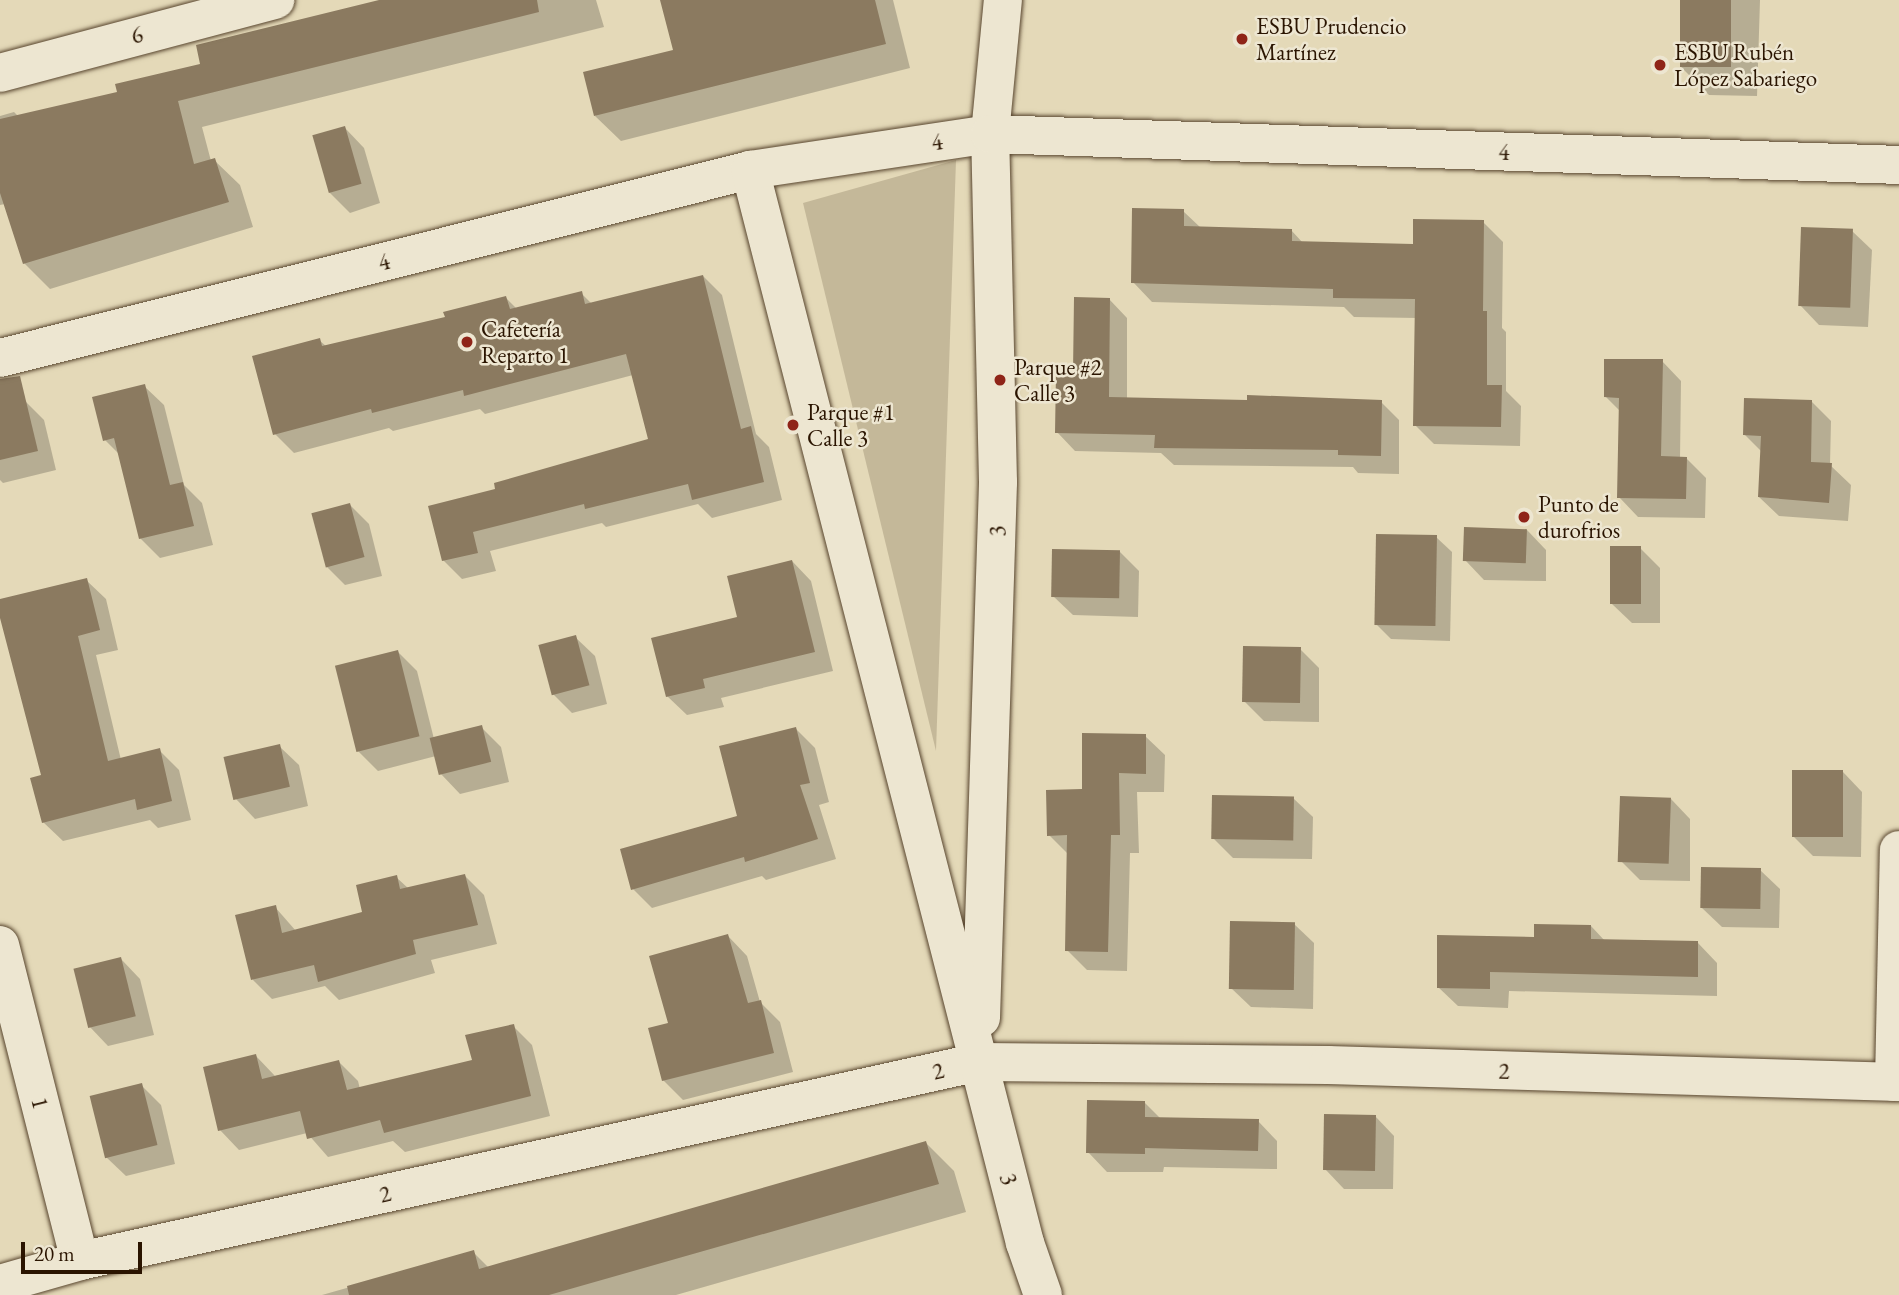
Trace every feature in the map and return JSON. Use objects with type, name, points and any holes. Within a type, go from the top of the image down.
[{"type":"street","name":"6","points":[[0,73],[275,0]]},
{"type":"street","name":"3","points":[[979,1062],[998,482],[990,134],[1003,0]]},
{"type":"street","name":"4","points":[[0,358],[750,170],[990,134],[1899,165]]},
{"type":"street","name":"3","points":[[750,170],[1025,1243],[1043,1295]]},
{"type":"street","points":[[1896,1082],[1899,850]]},
{"type":"street","name":"1","points":[[0,945],[80,1261]]},
{"type":"street","name":"2","points":[[0,1284],[80,1261],[979,1062],[1328,1065],[1896,1082]]},
{"type":"shaded area","points":[[956,160],[936,751],[803,203]]},
{"type":"building","points":[[379,0],[537,0],[539,12],[178,101],[194,164],[215,158],[229,202],[23,264],[0,193],[0,119],[117,92],[115,84],[200,64],[196,45]]},
{"type":"building","points":[[660,0],[875,0],[886,44],[594,116],[583,72],[673,50]]},
{"type":"building","points":[[1680,0],[1731,0],[1731,67],[1680,67]]},
{"type":"building","points":[[345,126],[362,184],[329,193],[312,135]]},
{"type":"building","points":[[1132,208],[1184,209],[1184,226],[1292,229],[1292,241],[1413,244],[1413,219],[1484,220],[1483,311],[1487,311],[1487,385],[1502,385],[1501,427],[1413,426],[1415,299],[1333,298],[1333,289],[1131,283]]},
{"type":"building","points":[[1801,227],[1853,229],[1850,308],[1798,306]]},
{"type":"building","points":[[703,275],[741,429],[751,426],[764,482],[692,500],[688,484],[585,509],[584,504],[473,532],[478,553],[442,561],[428,506],[495,489],[494,483],[648,439],[626,354],[464,396],[463,390],[372,413],[371,409],[273,435],[252,356],[320,338],[322,346],[445,317],[443,312],[506,296],[510,309],[582,291],[585,304]]},
{"type":"building","points":[[1074,297],[1110,298],[1109,397],[1247,400],[1247,395],[1382,400],[1381,456],[1338,455],[1338,450],[1154,448],[1155,435],[1055,433],[1056,372],[1073,372]]},
{"type":"building","points":[[1604,359],[1663,359],[1661,456],[1687,457],[1686,499],[1617,498],[1619,398],[1604,397]]},
{"type":"building","points":[[20,376],[38,451],[0,460],[0,379]]},
{"type":"building","points":[[145,384],[170,485],[183,482],[194,526],[139,539],[114,438],[103,441],[92,397]]},
{"type":"building","points":[[1744,398],[1812,400],[1811,462],[1832,463],[1829,503],[1758,497],[1761,436],[1743,435]]},
{"type":"building","points":[[350,503],[364,557],[326,567],[311,513]]},
{"type":"building","points":[[1464,527],[1527,529],[1526,563],[1463,561]]},
{"type":"building","points":[[1376,534],[1437,535],[1435,626],[1374,625]]},
{"type":"building","points":[[1610,546],[1641,546],[1641,604],[1610,604]]},
{"type":"building","points":[[1052,549],[1120,550],[1119,598],[1051,597]]},
{"type":"building","points":[[792,560],[815,652],[703,679],[705,688],[666,697],[651,638],[737,617],[727,576]]},
{"type":"building","points":[[87,578],[100,630],[78,636],[108,761],[160,748],[172,801],[137,810],[135,799],[42,823],[30,778],[41,775],[0,618],[0,599]]},
{"type":"building","points":[[576,635],[589,685],[552,695],[538,645]]},
{"type":"building","points":[[1243,646],[1301,647],[1300,703],[1242,702]]},
{"type":"building","points":[[398,650],[420,736],[356,752],[335,666]]},
{"type":"building","points":[[482,725],[491,762],[439,775],[430,738]]},
{"type":"building","points":[[796,727],[810,783],[800,785],[818,839],[745,862],[744,857],[631,890],[620,849],[737,816],[719,746]]},
{"type":"building","points":[[1082,733],[1146,734],[1146,774],[1119,773],[1120,835],[1111,835],[1108,952],[1065,951],[1067,835],[1047,836],[1046,790],[1082,789]]},
{"type":"building","points":[[280,744],[290,787],[233,800],[223,757]]},
{"type":"building","points":[[1792,770],[1843,770],[1843,837],[1792,837]]},
{"type":"building","points":[[1212,795],[1294,796],[1293,840],[1211,839]]},
{"type":"building","points":[[1620,796],[1671,798],[1669,864],[1618,862]]},
{"type":"building","points":[[1701,867],[1761,868],[1760,909],[1700,908]]},
{"type":"building","points":[[465,874],[478,925],[413,940],[416,954],[318,982],[314,965],[251,980],[235,915],[276,905],[282,933],[362,912],[356,885],[397,875],[400,889]]},
{"type":"building","points":[[1230,921],[1295,922],[1294,990],[1229,989]]},
{"type":"building","points":[[1534,924],[1591,925],[1591,939],[1698,941],[1698,977],[1490,972],[1490,989],[1437,988],[1437,935],[1534,937]]},
{"type":"building","points":[[728,934],[748,1003],[761,1000],[774,1053],[662,1081],[648,1028],[668,1023],[649,956]]},
{"type":"building","points":[[121,957],[136,1016],[88,1028],[73,969]]},
{"type":"building","points":[[514,1024],[531,1096],[384,1133],[380,1120],[307,1139],[300,1111],[218,1131],[203,1067],[256,1054],[262,1079],[339,1060],[347,1090],[472,1060],[465,1035]]},
{"type":"building","points":[[142,1083],[157,1145],[105,1158],[90,1096]]},
{"type":"building","points":[[1087,1100],[1145,1101],[1145,1117],[1259,1119],[1258,1151],[1145,1148],[1145,1154],[1086,1153]]},
{"type":"building","points":[[1324,1114],[1376,1115],[1375,1171],[1323,1170]]},
{"type":"building","points":[[926,1141],[939,1184],[549,1295],[349,1295],[347,1286],[474,1250],[479,1269]]},
{"type":"place","name":"ESBU Prudencio Martínez","points":[[1242,39]]},
{"type":"place","name":"ESBU Rubén López Sabariego","points":[[1660,65]]},
{"type":"place","name":"Cafetería Reparto 1","points":[[467,342]]},
{"type":"place","name":"Parque #2 Calle 3","points":[[1000,380]]},
{"type":"place","name":"Parque #1 Calle 3","points":[[793,425]]},
{"type":"place","name":"Punto de durofrios","points":[[1524,517]]}]
